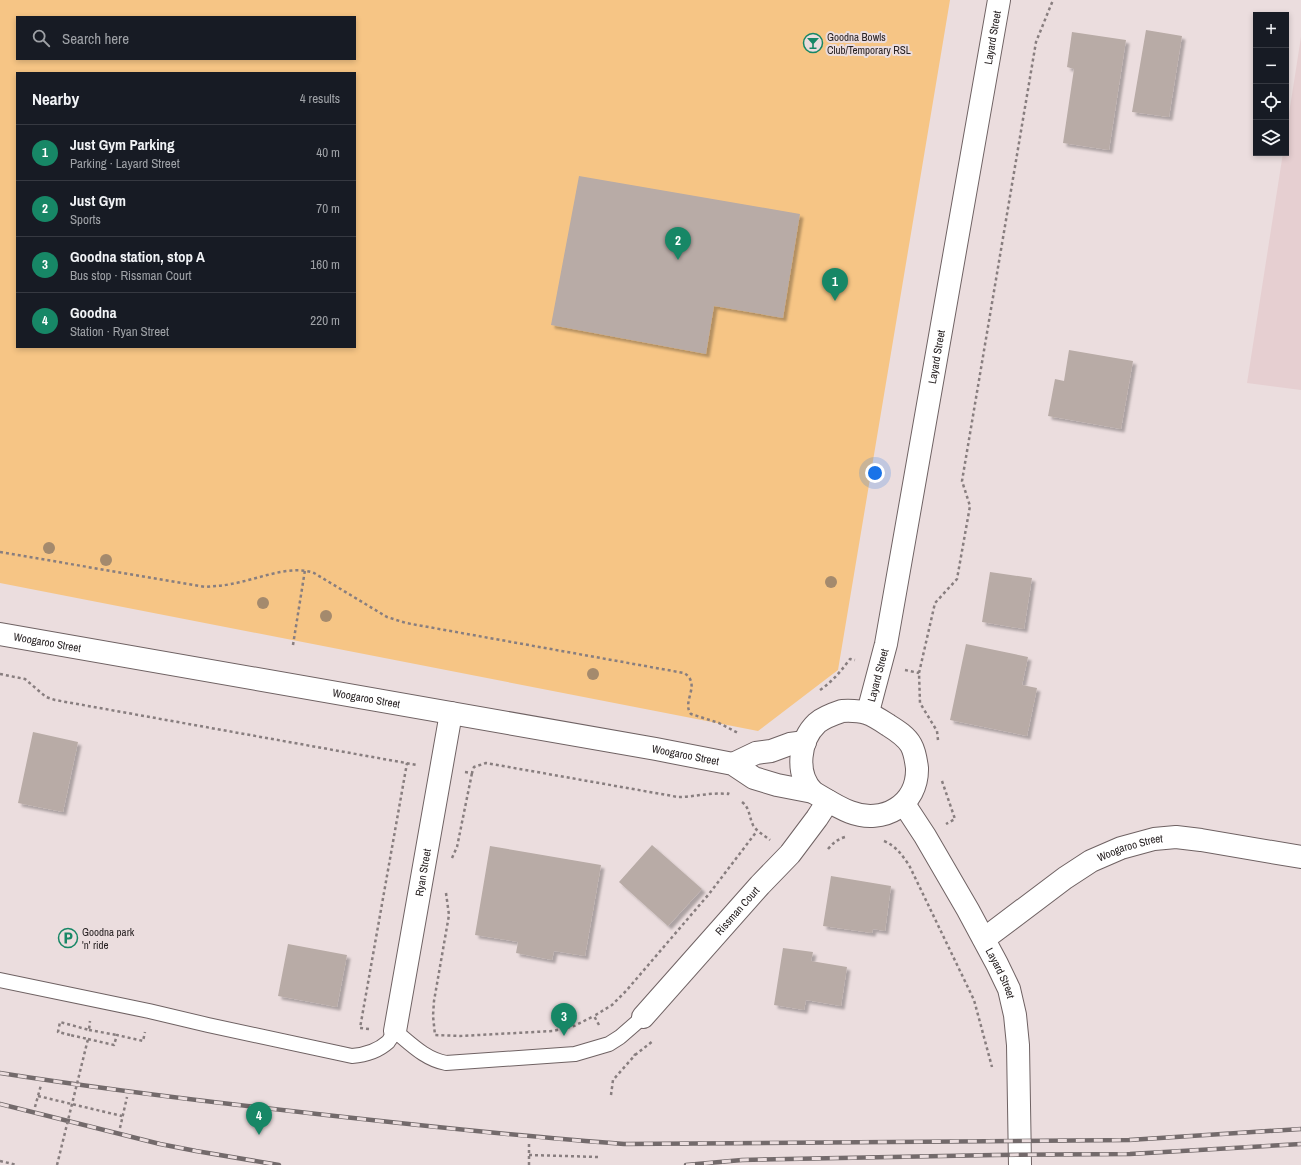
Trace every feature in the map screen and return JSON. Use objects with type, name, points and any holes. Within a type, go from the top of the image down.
[{"type":"main road","name":"Layard Street","points":[[868,712],[886,644],[999,0]]},
{"type":"main road","name":"Woogaroo Street","points":[[0,634],[733,764],[754,778],[820,797]]},
{"type":"main road","points":[[842,711],[868,712],[906,738],[911,745],[916,762],[916,782],[911,794],[904,804],[896,810],[878,815],[851,812],[820,797],[808,787],[802,773],[802,758],[805,742],[807,735],[825,718],[842,711]]},
{"type":"main road","name":"Ryan Street","points":[[395,1031],[451,713]]},
{"type":"main road","name":"Woogaroo Street","points":[[733,764],[756,753],[771,751],[790,744],[805,742]]},
{"type":"main road","name":"Rissman Court","points":[[643,1017],[760,885],[790,854],[817,818],[820,797]]},
{"type":"main road","name":"Layard Street","points":[[904,804],[925,836],[984,939],[998,964],[1009,989],[1015,1016],[1018,1046],[1020,1165]]},
{"type":"main road","name":"Woogaroo Street","points":[[984,939],[1091,861],[1121,848],[1154,839],[1176,837],[1201,840],[1301,857]]},
{"type":"lane","points":[[0,980],[352,1056],[363,1055],[376,1049],[388,1042],[395,1031],[426,1056],[435,1061],[446,1063],[566,1055],[591,1050],[609,1044],[620,1037],[643,1017]]},
{"type":"path","points":[[938,745],[937,731],[920,703],[918,673],[935,603],[957,579],[970,506],[962,481],[1036,42],[1053,0]]},
{"type":"path","points":[[0,552],[206,587],[230,584],[292,569],[305,570],[314,573],[387,617],[406,623],[684,673],[690,678],[692,684],[688,707],[688,711],[691,714],[719,723],[738,733],[745,733]]},
{"type":"path","points":[[293,645],[305,570]]},
{"type":"path","points":[[817,692],[833,680],[850,659]]},
{"type":"path","points":[[0,674],[25,679],[46,697],[55,700],[441,769],[472,773]]},
{"type":"path","points":[[450,862],[457,847],[474,767],[486,763],[678,797],[689,797],[721,793],[728,794],[733,764]]},
{"type":"path","points":[[925,836],[955,819],[940,775]]},
{"type":"path","points":[[823,854],[833,843],[847,837]]},
{"type":"path","points":[[881,840],[890,843],[899,851],[909,865],[967,985],[974,1000],[993,1074]]},
{"type":"path","points":[[446,893],[449,915],[434,1001],[433,1016],[435,1036],[553,1031],[574,1026],[594,1016]]},
{"type":"path","points":[[89,1030],[94,1000]]},
{"type":"path","points":[[117,1035],[114,1045],[58,1032],[60,1022],[89,1030],[117,1035],[143,1041]]},
{"type":"path","points":[[58,1165],[88,1039]]},
{"type":"path","points":[[35,1107],[41,1085]]},
{"type":"path","points":[[38,1096],[122,1116]]},
{"type":"path","points":[[120,1128],[127,1097]]},
{"type":"path","points":[[529,1142],[529,1165]]},
{"type":"path","points":[[529,1155],[599,1157]]},
{"type":"path","points":[[0,1161],[17,1165]]},
{"type":"shaded area","points":[[0,0],[950,0],[838,670],[758,731],[0,583]]},
{"type":"shaded area","points":[[1301,37],[1301,390],[1247,383],[1283,156],[1289,156],[1289,114]]},
{"type":"building","points":[[1146,30],[1182,36],[1169,117],[1132,112]]},
{"type":"building","points":[[1072,32],[1126,40],[1109,150],[1063,143],[1074,69],[1067,67]]},
{"type":"building","points":[[579,176],[800,214],[783,318],[714,306],[706,354],[551,325]]},
{"type":"building","points":[[1069,350],[1133,361],[1121,429],[1048,416],[1055,379],[1064,381]]},
{"type":"building","points":[[990,572],[1032,578],[1024,629],[982,622]]},
{"type":"building","points":[[966,644],[1028,657],[1022,685],[1037,688],[1027,736],[950,720]]},
{"type":"building","points":[[33,732],[78,742],[63,812],[18,803]]},
{"type":"building","points":[[652,845],[702,889],[668,926],[619,882]]},
{"type":"building","points":[[490,846],[601,865],[585,956],[554,951],[552,960],[516,953],[518,942],[475,935]]},
{"type":"building","points":[[831,876],[891,886],[885,931],[873,929],[872,933],[823,926]]},
{"type":"building","points":[[288,944],[347,955],[337,1007],[278,996]]},
{"type":"building","points":[[783,948],[813,952],[811,961],[847,967],[841,1006],[806,1000],[804,1010],[774,1005]]},
{"type":"railway","points":[[0,1073],[203,1101],[475,1131],[624,1144],[1129,1140],[1301,1129]]},
{"type":"railway","points":[[0,1104],[160,1144],[279,1165]]},
{"type":"railway","points":[[686,1165],[742,1160],[1130,1154],[1301,1144]]},
{"type":"place","name":"Goodna Bowls Club/Temporary RSL","points":[[813,43]]},
{"type":"place","name":"Just Gym","points":[[678,260]]},
{"type":"place","name":"Just Gym Parking","points":[[835,301]]},
{"type":"place","name":"Goodna park 'n' ride","points":[[68,938]]},
{"type":"place","name":"Goodna station, stop A","points":[[564,1036]]},
{"type":"place","name":"Goodna","points":[[259,1135]]}]
